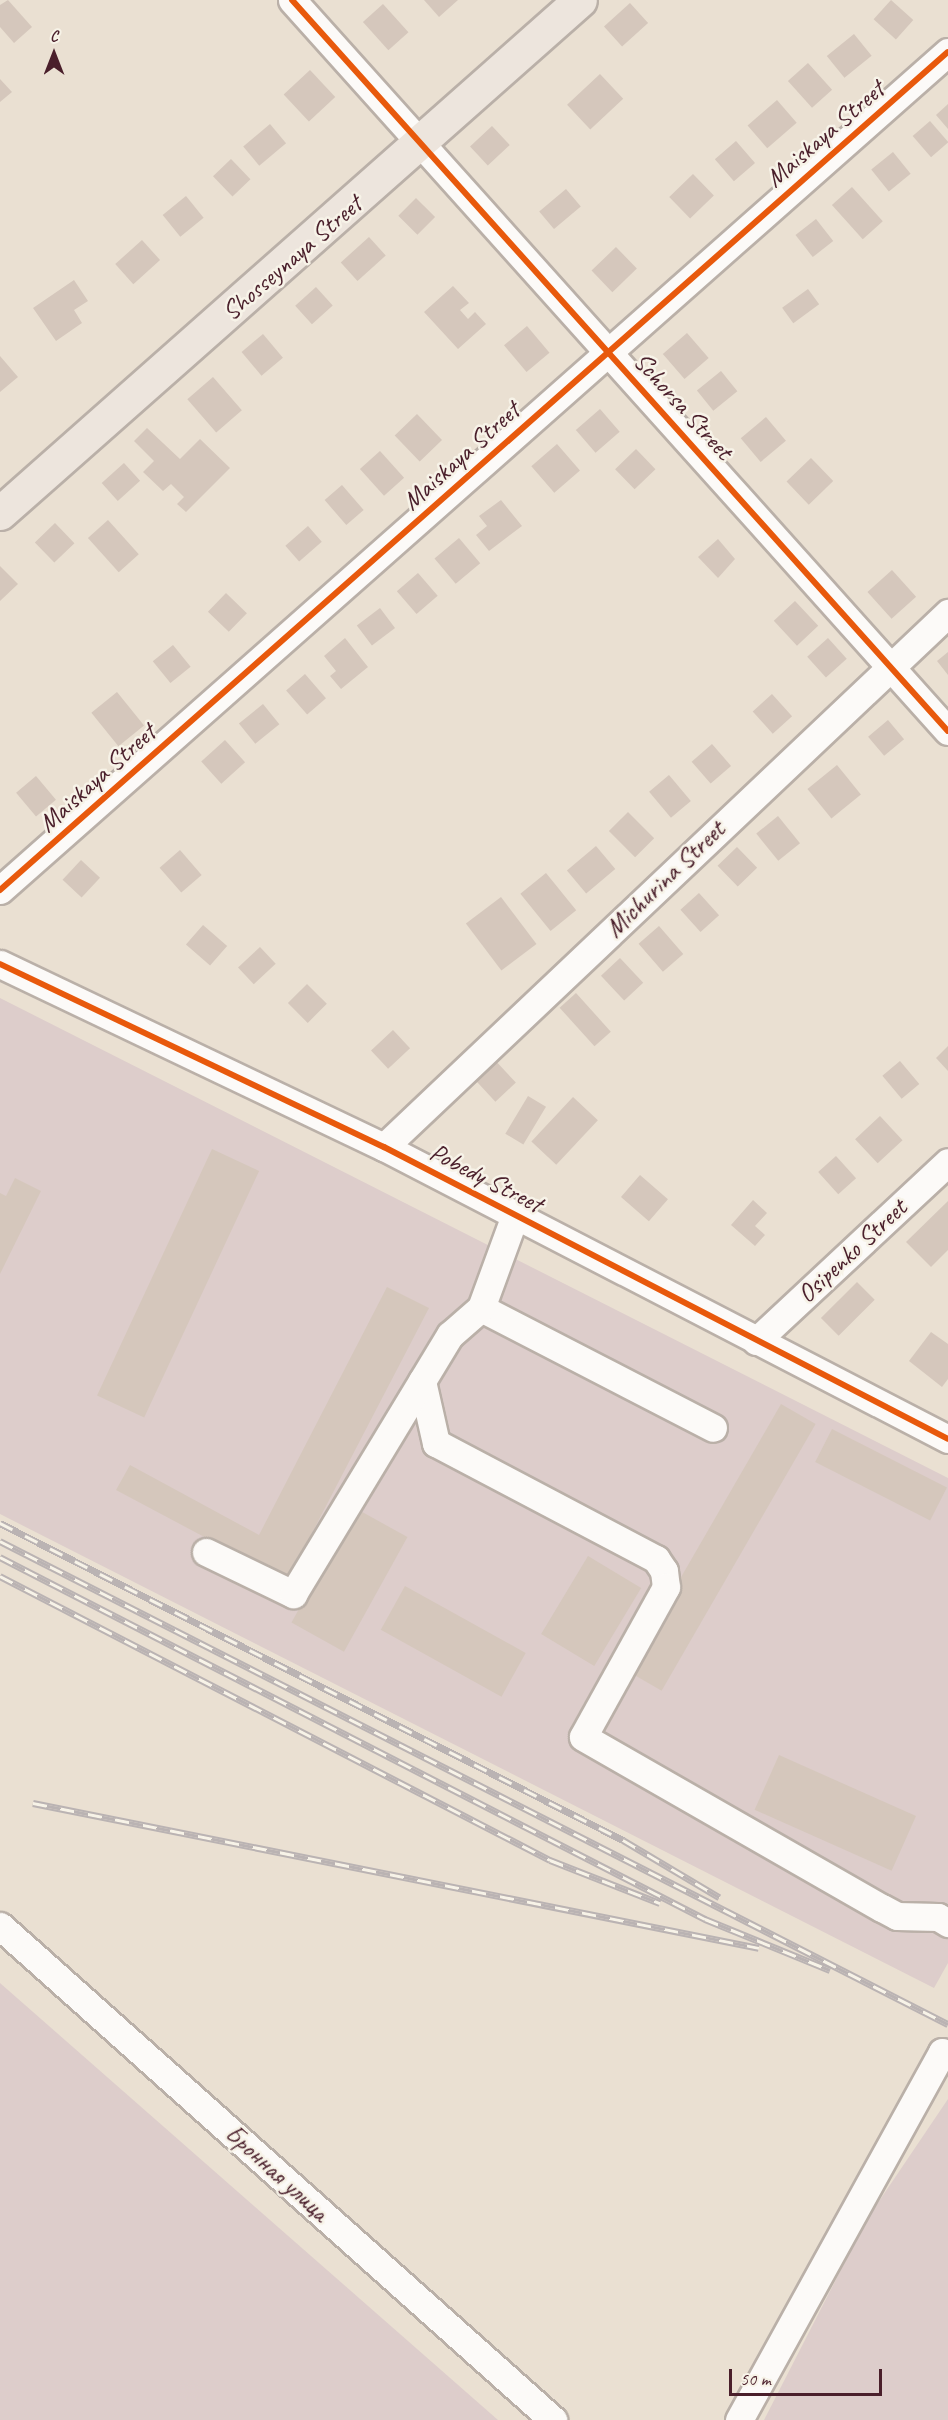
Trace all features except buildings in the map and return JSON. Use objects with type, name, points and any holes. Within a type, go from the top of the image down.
[{"type":"main road","name":"Shosseynaya Street","points":[[0,513],[423,143],[580,0]]},
{"type":"street","name":"Schorsa Street","points":[[292,0],[423,143],[948,731]]},
{"type":"street","name":"Maiskaya Street","points":[[0,890],[948,52]]},
{"type":"street","name":"Michurina Street","points":[[384,1147],[888,666],[948,613]]},
{"type":"street","name":"Pobedy Street","points":[[0,964],[384,1147],[948,1439]]},
{"type":"street","name":"Osipenko Street","points":[[756,1341],[948,1162]]},
{"type":"street","points":[[206,1552],[293,1594],[450,1335],[481,1308],[514,1215]]},
{"type":"street","points":[[481,1308],[713,1428]]},
{"type":"street","points":[[422,1382],[436,1443],[656,1559],[664,1571],[666,1587],[583,1737],[897,1916],[938,1917],[948,1923]]},
{"type":"street","name":"Бронная улица","points":[[0,1926],[553,2420]]},
{"type":"street","points":[[740,2420],[942,2052],[948,2056]]},
{"type":"shaded area","points":[[0,998],[948,1478],[948,1963],[934,1988],[0,1514]]},
{"type":"shaded area","points":[[0,1983],[498,2420],[0,2420]]},
{"type":"shaded area","points":[[948,2099],[948,2420],[764,2420],[867,2219]]},
{"type":"railway","points":[[0,1523],[623,1840],[719,1897]]},
{"type":"railway","points":[[0,1541],[948,2024]]},
{"type":"railway","points":[[0,1557],[705,1919],[830,1970]]},
{"type":"railway","points":[[0,1576],[550,1860],[660,1903]]},
{"type":"railway","points":[[33,1803],[759,1948]]},
{"type":"cycle path","points":[[292,0],[948,731]]},
{"type":"cycle path","points":[[0,890],[948,52]]},
{"type":"cycle path","points":[[0,964],[384,1147],[948,1439]]}]
